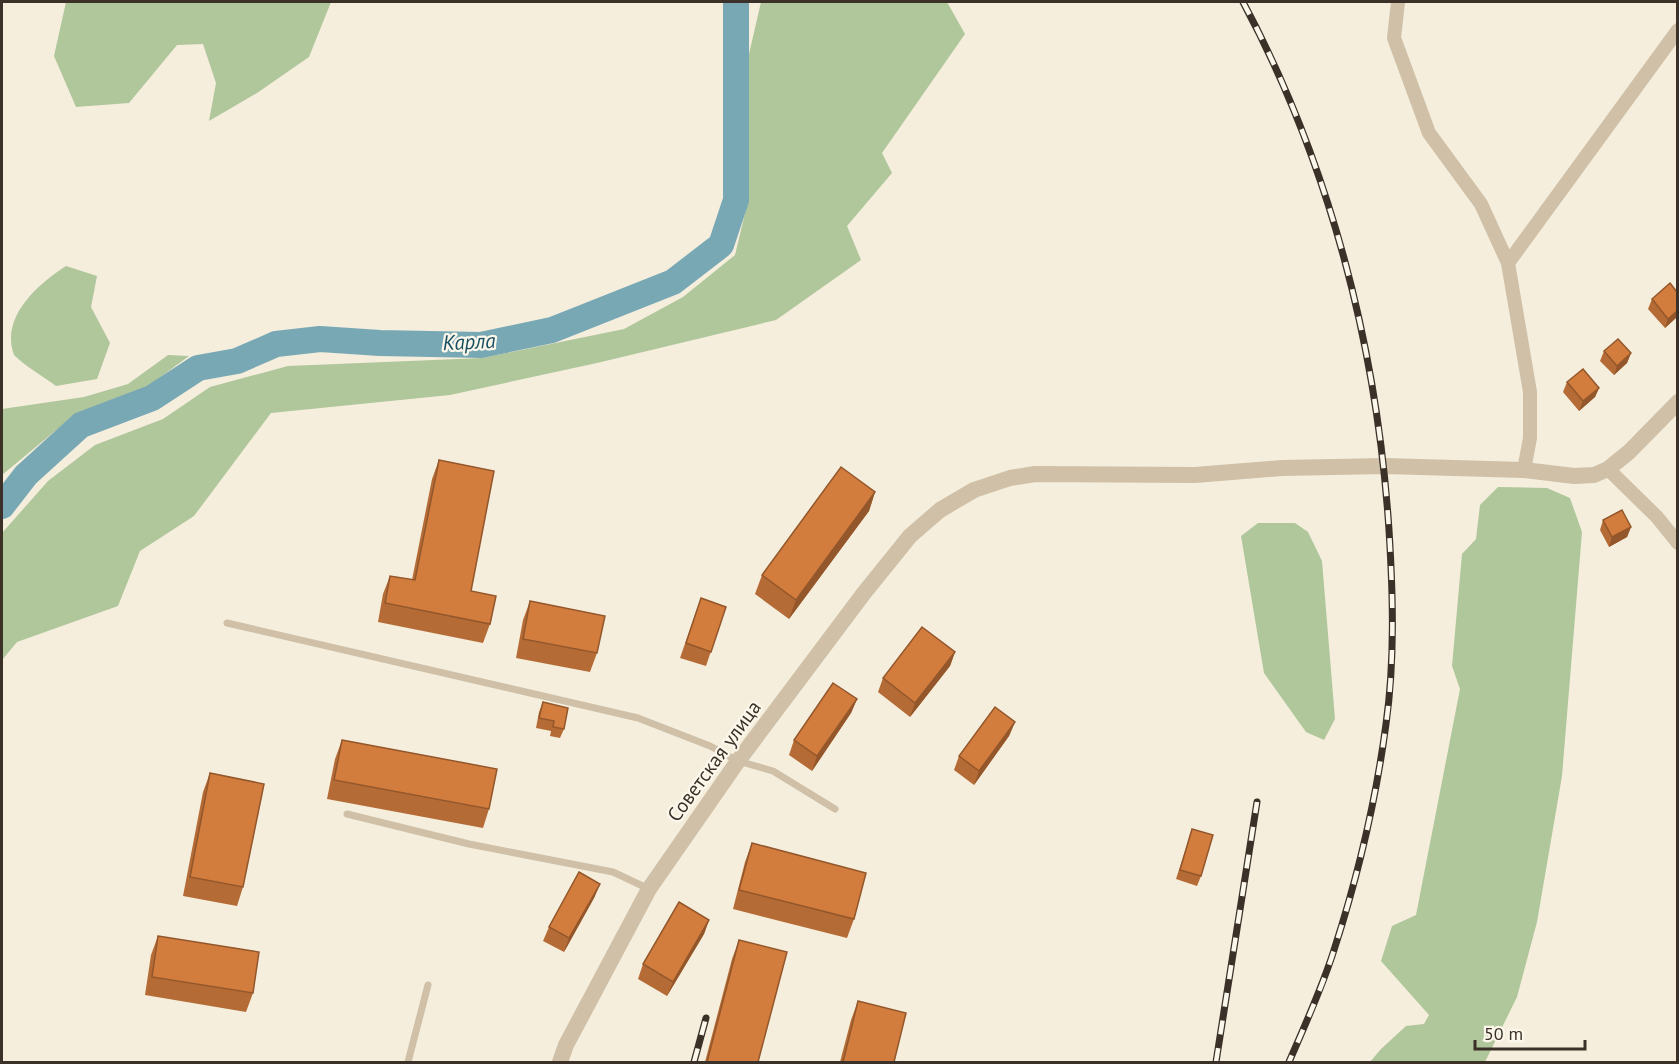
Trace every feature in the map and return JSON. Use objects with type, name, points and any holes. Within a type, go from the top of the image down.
[{"type":"street","points":[[1398,2],[1394,38],[1429,133],[1481,204],[1508,263],[1530,392],[1530,438],[1524,470]]},
{"type":"street","points":[[1508,263],[1677,30]]},
{"type":"street","points":[[1677,402],[1629,452],[1608,469],[1657,517],[1677,543]]},
{"type":"street","name":"Советская улица","points":[[560,1062],[566,1045],[650,889],[738,761],[864,593],[910,536],[940,510],[974,490],[1010,478],[1035,474],[1195,475],[1282,468],[1385,466],[1524,470],[1574,476],[1594,475],[1608,469]]},
{"type":"lane","points":[[227,623],[638,718],[710,746],[738,761],[773,771],[835,808]]},
{"type":"lane","points":[[347,814],[469,844],[613,872],[650,889]]},
{"type":"lane","points":[[408,1062],[428,985]]},
{"type":"green space","points":[[66,2],[331,2],[309,57],[257,93],[209,121],[216,83],[203,44],[177,45],[129,103],[76,107],[54,56]]},
{"type":"green space","points":[[761,2],[947,2],[965,34],[882,153],[892,173],[847,226],[861,260],[776,320],[450,395],[271,413],[194,516],[140,551],[118,606],[17,642],[2,660],[2,533],[48,481],[95,445],[163,419],[210,387],[288,366],[482,358],[624,329],[683,297],[735,255],[748,201],[743,80]]},
{"type":"green space","points":[[66,266],[97,276],[91,307],[110,343],[97,379],[56,386],[14,355],[11,341],[12,328],[24,303],[44,282]]},
{"type":"green space","points":[[168,355],[189,356],[139,393],[72,417],[2,475],[2,409],[84,397],[128,384]]},
{"type":"green space","points":[[1498,487],[1547,488],[1570,498],[1582,532],[1562,776],[1537,922],[1517,997],[1485,1062],[1370,1062],[1406,1026],[1424,1024],[1429,1015],[1381,961],[1392,926],[1416,915],[1460,689],[1452,666],[1462,554],[1476,539],[1480,505]]},
{"type":"green space","points":[[1258,523],[1295,523],[1308,532],[1322,561],[1335,719],[1324,740],[1306,732],[1264,673],[1241,536]]},
{"type":"building","points":[[1670,283],[1677,292],[1677,311],[1668,319],[1652,299]]},
{"type":"building","points":[[1618,339],[1631,353],[1617,366],[1604,351]]},
{"type":"building","points":[[1583,369],[1599,388],[1583,401],[1567,382]]},
{"type":"building","points":[[439,460],[494,471],[471,591],[496,596],[490,624],[385,603],[390,576],[415,580]]},
{"type":"building","points":[[841,467],[875,492],[796,600],[762,575]]},
{"type":"building","points":[[1622,510],[1631,527],[1612,537],[1603,520]]},
{"type":"building","points":[[701,598],[726,607],[711,652],[686,643]]},
{"type":"building","points":[[530,601],[605,616],[597,653],[523,639]]},
{"type":"building","points":[[922,627],[955,652],[915,703],[883,678]]},
{"type":"building","points":[[833,683],[857,699],[817,756],[794,740]]},
{"type":"building","points":[[543,702],[568,708],[564,729],[553,727],[554,721],[539,718]]},
{"type":"building","points":[[995,707],[1015,722],[979,771],[959,756]]},
{"type":"building","points":[[342,740],[497,769],[489,809],[334,780]]},
{"type":"building","points":[[210,773],[264,784],[243,887],[190,877]]},
{"type":"building","points":[[1192,829],[1213,835],[1201,876],[1180,870]]},
{"type":"building","points":[[752,843],[866,873],[854,919],[739,890]]},
{"type":"building","points":[[579,872],[600,884],[569,938],[549,927]]},
{"type":"building","points":[[679,902],[709,920],[673,982],[643,964]]},
{"type":"building","points":[[158,936],[259,952],[253,993],[152,977]]},
{"type":"building","points":[[739,940],[787,952],[758,1062],[707,1062]]},
{"type":"building","points":[[858,1001],[906,1013],[894,1062],[843,1062]]},
{"type":"waterway","name":"Карла","points":[[2,506],[26,475],[81,425],[152,398],[198,368],[237,361],[276,344],[320,339],[481,345],[552,330],[673,282],[721,245],[736,200],[736,2]]},
{"type":"railway","points":[[1243,2],[1274,64],[1301,128],[1344,258],[1373,393],[1383,461],[1389,530],[1392,651],[1389,700],[1382,752],[1351,894],[1319,992],[1289,1062]]},
{"type":"railway","points":[[1216,1062],[1257,802]]},
{"type":"railway","points":[[694,1062],[706,1018]]}]
